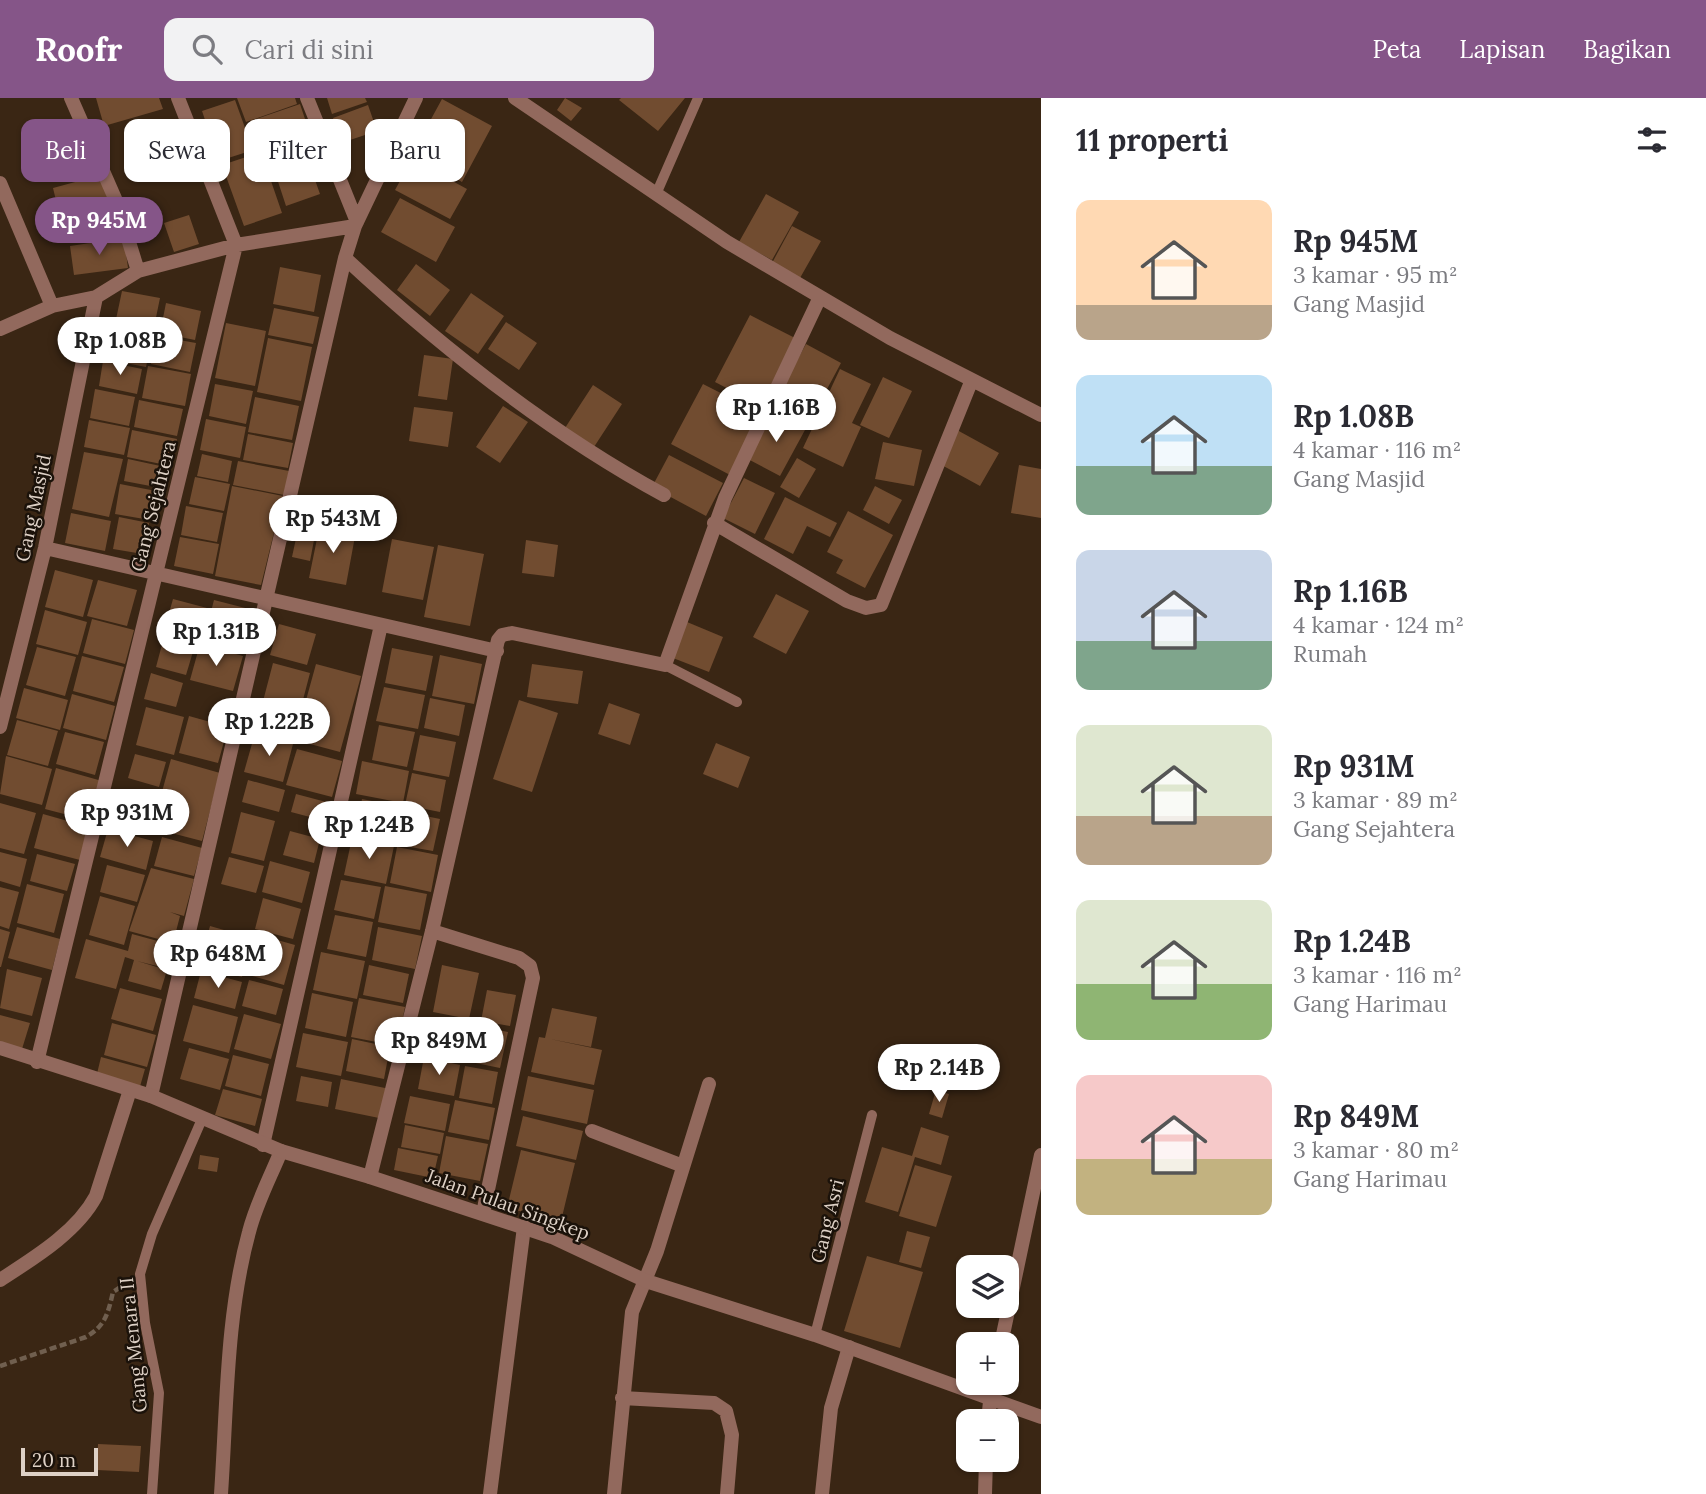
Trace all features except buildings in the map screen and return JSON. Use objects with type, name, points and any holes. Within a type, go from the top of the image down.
[{"type":"street","points":[[71,98],[117,203],[138,271]]},
{"type":"street","points":[[178,98],[236,244]]},
{"type":"street","points":[[307,98],[356,224]]},
{"type":"street","points":[[150,1096],[345,258],[356,224],[416,98]]},
{"type":"street","points":[[515,98],[727,242],[971,382],[1041,415]]},
{"type":"street","points":[[0,183],[51,306]]},
{"type":"street","points":[[0,329],[51,306],[96,297],[138,271],[236,244],[356,224]]},
{"type":"street","name":"Gang Sejahtera","points":[[37,1062],[236,244]]},
{"type":"street","points":[[345,258],[406,315],[572,442],[664,495]]},
{"type":"street","name":"Gang Masjid","points":[[0,727],[45,548],[96,297]]},
{"type":"street","points":[[370,1177],[502,635],[512,633],[665,665],[714,523],[820,297]]},
{"type":"street","points":[[714,523],[847,601],[866,608],[881,605],[971,382]]},
{"type":"street","points":[[45,548],[496,651]]},
{"type":"street","points":[[263,1145],[381,625]]},
{"type":"street","points":[[432,931],[519,958],[530,966],[532,992],[483,1213]]},
{"type":"street","name":"Jalan Pulau Singkep","points":[[0,1048],[150,1096],[281,1152],[370,1177],[524,1227],[598,1257],[646,1281],[815,1335],[1041,1417]]},
{"type":"street","points":[[614,1494],[632,1312],[646,1281],[709,1084]]},
{"type":"street","points":[[0,1280],[50,1245],[88,1212],[96,1196],[130,1090]]},
{"type":"street","points":[[592,1130],[683,1166]]},
{"type":"street","points":[[221,1494],[233,1318],[241,1265],[250,1228],[281,1152]]},
{"type":"street","points":[[1004,1332],[1041,1155]]},
{"type":"street","points":[[490,1494],[524,1227]]},
{"type":"street","points":[[822,1494],[831,1408],[849,1347]]},
{"type":"street","points":[[989,1409],[990,1395]]},
{"type":"street","points":[[622,1398],[714,1403],[726,1411],[732,1435],[727,1494]]},
{"type":"street","points":[[985,1494],[986,1472]]},
{"type":"lane","points":[[657,192],[698,98]]},
{"type":"lane","points":[[665,665],[737,702]]},
{"type":"lane","name":"Gang Asri","points":[[815,1335],[872,1115]]},
{"type":"lane","name":"Gang Menara II","points":[[152,1494],[159,1393],[145,1323],[140,1274],[152,1234],[202,1119]]},
{"type":"path","points":[[0,1367],[86,1338],[99,1330],[108,1317],[113,1292],[140,1274]]}]
